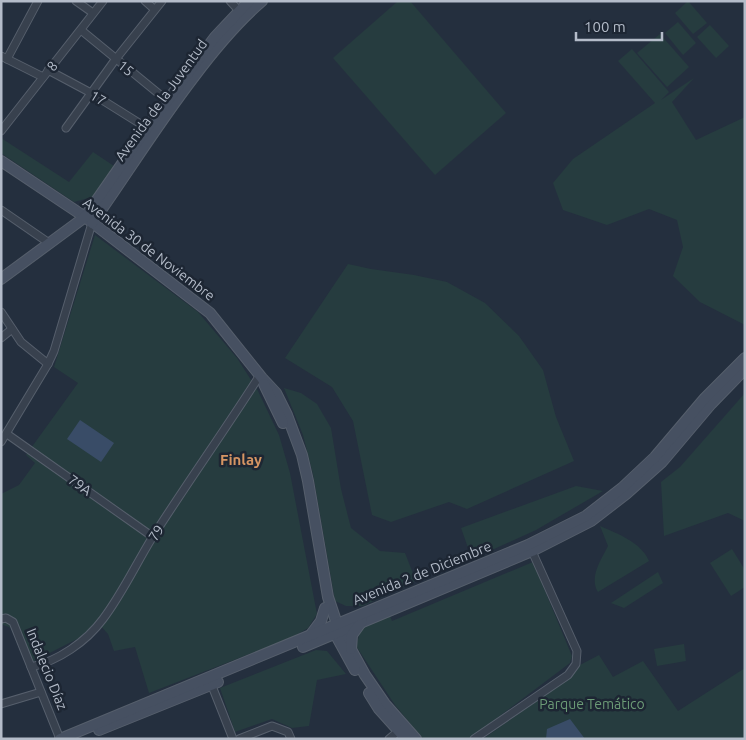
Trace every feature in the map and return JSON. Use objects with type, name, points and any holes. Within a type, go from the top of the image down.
[{"type":"main road","name":"Avenida de la Juventud","points":[[89,220],[95,203],[147,128],[249,1]]},
{"type":"main road","name":"Avenida de la Juventud","points":[[241,13],[262,1]]},
{"type":"main road","name":"Avenida de la Juventud","points":[[89,220],[99,213],[169,103]]},
{"type":"main road","name":"Avenida 30 de Noviembre","points":[[1,161],[74,209],[210,313],[276,393],[287,415],[302,455],[308,481],[327,605],[335,628],[379,708],[416,739]]},
{"type":"main road","points":[[74,209],[95,203]]},
{"type":"main road","points":[[99,213],[99,223],[102,230]]},
{"type":"main road","points":[[1,279],[49,243],[89,220]]},
{"type":"main road","name":"Avenida 2 de Diciembre","points":[[530,548],[586,516],[622,488],[655,457],[705,398],[745,358]]},
{"type":"main road","name":"Avenida 2 de Diciembre","points":[[76,739],[592,521],[662,462],[711,404],[745,369]]},
{"type":"main road","points":[[327,605],[359,618],[347,650],[331,643],[310,640],[318,627],[327,605]]},
{"type":"main road","name":"Avenida 2 de Diciembre","points":[[60,739],[210,681]]},
{"type":"main road","name":"Avenida 30 de Noviembre","points":[[402,728],[406,739]]},
{"type":"street","points":[[38,1],[4,58],[43,77]]},
{"type":"street","points":[[76,1],[93,14]]},
{"type":"street","name":"8","points":[[1,130],[103,1]]},
{"type":"street","points":[[145,1],[154,9]]},
{"type":"street","points":[[66,128],[115,60],[162,1]]},
{"type":"street","points":[[230,1],[241,13]]},
{"type":"street","name":"15","points":[[81,30],[169,103]]},
{"type":"street","name":"17","points":[[48,70],[91,93],[147,128]]},
{"type":"street","points":[[1,210],[49,243]]},
{"type":"street","points":[[3,438],[48,364],[89,220]]},
{"type":"street","points":[[1,312],[21,342],[48,364]]},
{"type":"street","points":[[1,338],[12,329]]},
{"type":"street","name":"79","points":[[31,667],[63,654],[83,640],[102,620],[153,537],[261,377]]},
{"type":"street","name":"79A","points":[[3,438],[153,537]]},
{"type":"street","points":[[474,739],[568,675],[576,664],[577,651],[530,548]]},
{"type":"street","name":"Indalecio Díaz","points":[[1,619],[6,618],[13,622],[60,739]]},
{"type":"street","points":[[210,681],[233,739]]},
{"type":"street","points":[[1,704],[41,692]]},
{"type":"street","points":[[239,739],[272,726],[288,732],[291,739]]},
{"type":"street","points":[[389,739],[402,728]]},
{"type":"green space","points":[[398,1],[410,1],[506,113],[435,175],[333,58]]},
{"type":"green space","points":[[688,1],[707,23],[693,34],[675,13]]},
{"type":"green space","points":[[678,22],[696,43],[683,55],[665,33]]},
{"type":"green space","points":[[710,25],[729,46],[716,58],[697,37]]},
{"type":"green space","points":[[660,34],[689,67],[667,87],[637,53]]},
{"type":"green space","points":[[632,49],[669,92],[661,100],[694,78],[672,102],[696,140],[745,117],[745,325],[700,302],[673,276],[683,247],[677,220],[649,209],[607,225],[563,210],[553,183],[573,159],[655,103],[618,61]]},
{"type":"green space","points":[[1,138],[69,182],[93,152],[114,166],[93,197],[74,202],[1,153]]},
{"type":"green space","points":[[95,235],[198,312],[237,358],[258,391],[279,435],[290,473],[317,614],[308,628],[293,637],[149,693],[135,647],[114,651],[108,634],[97,622],[79,638],[26,665],[11,628],[1,624],[1,494],[19,485],[35,463],[26,455],[78,383],[54,367]]},
{"type":"green space","points":[[348,264],[447,282],[485,303],[519,336],[543,370],[556,417],[574,461],[467,509],[449,502],[391,522],[372,515],[353,421],[332,387],[285,358]]},
{"type":"green space","points":[[284,388],[301,393],[317,404],[331,428],[341,489],[351,528],[380,551],[405,553],[416,581],[363,606],[346,606],[335,601],[313,474],[303,435]]},
{"type":"green space","points":[[745,393],[745,521],[728,513],[664,536],[661,482],[680,467]]},
{"type":"green space","points":[[576,486],[603,491],[536,530],[472,559],[461,528]]},
{"type":"green space","points":[[600,526],[635,544],[649,561],[598,592],[595,575],[608,546]]},
{"type":"green space","points":[[732,549],[745,570],[745,587],[731,596],[710,563]]},
{"type":"green space","points":[[533,562],[572,656],[570,663],[469,739],[423,739],[395,705],[356,646],[361,629],[390,616],[392,621]]},
{"type":"green space","points":[[658,572],[663,583],[624,608],[611,603]]},
{"type":"green space","points":[[684,644],[686,661],[657,666],[654,649]]},
{"type":"green space","points":[[316,650],[327,651],[346,674],[317,680],[309,726],[292,728],[272,719],[235,732],[220,688]]},
{"type":"green space","name":"Parque Temático","points":[[599,655],[613,677],[643,661],[678,711],[745,668],[745,739],[483,739],[569,678],[580,665]]},
{"type":"water","points":[[80,420],[114,443],[101,462],[67,439]]},
{"type":"water","points":[[570,719],[585,739],[546,739],[547,729]]},
{"type":"district","name":"Finlay","points":[[241,459]]}]
